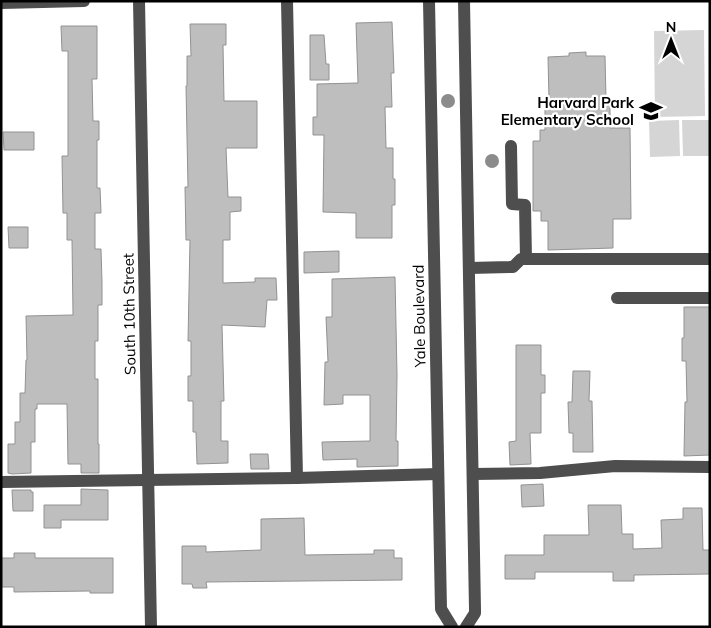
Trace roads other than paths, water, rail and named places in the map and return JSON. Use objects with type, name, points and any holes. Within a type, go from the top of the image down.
[{"type":"street","points":[[1,3],[84,1]]},
{"type":"street","name":"South 10th Street","points":[[139,1],[152,627]]},
{"type":"street","points":[[287,1],[297,478]]},
{"type":"street","name":"Yale Boulevard","points":[[429,1],[441,609],[452,627]]},
{"type":"street","points":[[464,1],[475,613],[466,627]]},
{"type":"street","points":[[511,146],[512,204],[525,206],[526,259]]},
{"type":"street","points":[[470,268],[513,267],[521,259],[710,258]]},
{"type":"street","points":[[617,298],[710,298]]},
{"type":"street","points":[[473,474],[540,473],[615,466],[710,467]]},
{"type":"street","points":[[1,482],[438,474]]},
{"type":"place","name":"Harvard Park Elementary School","points":[[651,111]]}]
